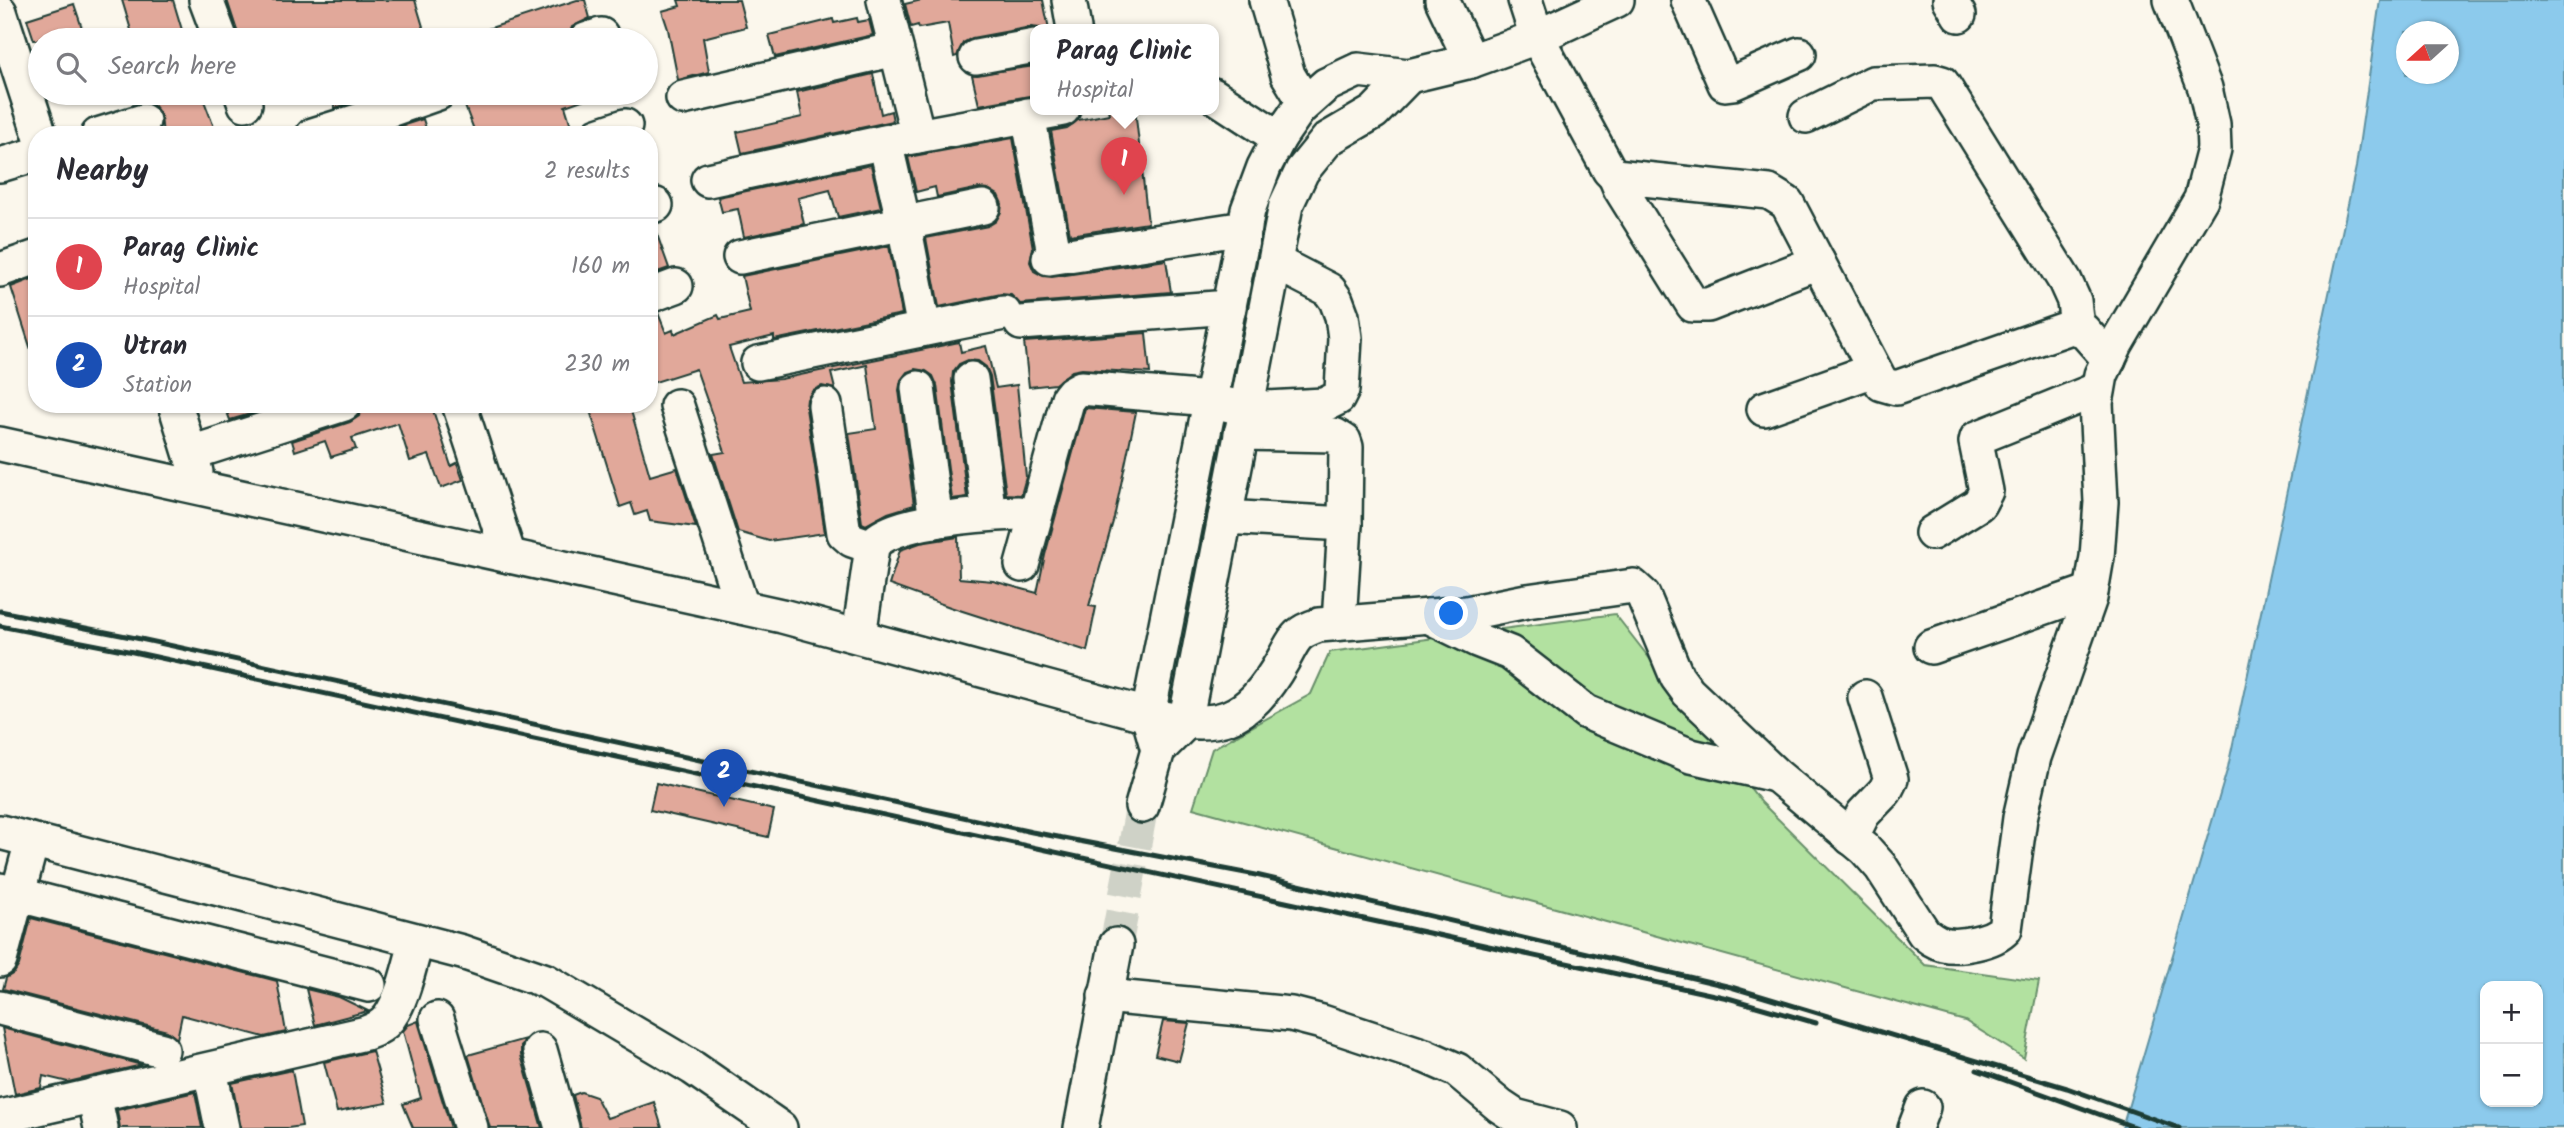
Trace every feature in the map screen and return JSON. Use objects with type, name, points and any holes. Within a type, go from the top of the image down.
[{"type":"street","points":[[206,0],[216,28]]},
{"type":"street","points":[[884,0],[918,136]]},
{"type":"street","points":[[1069,0],[1073,24]]},
{"type":"street","points":[[1266,0],[1288,75],[1305,103]]},
{"type":"street","points":[[1442,0],[1471,61]]},
{"type":"street","points":[[1525,0],[1537,37],[1609,170],[1693,304],[1708,306],[1818,262]]},
{"type":"street","points":[[1158,750],[1148,715],[1210,401],[1248,210],[1264,167],[1279,138],[1305,103],[1326,85],[1358,70],[1409,76],[1471,61],[1537,37],[1617,0]]},
{"type":"street","points":[[1688,0],[1726,84],[1799,54]]},
{"type":"street","points":[[0,444],[742,607],[1185,723],[1221,721],[1247,708],[1265,691],[1293,639],[1302,630],[1319,625],[1467,613],[1527,601],[1633,586],[1643,595],[1677,677],[1688,692],[1776,775],[1881,867],[1924,933],[1933,941],[1945,945],[1989,941],[1998,937],[2005,929],[2020,818],[2034,757],[2091,591],[2097,557],[2101,502],[2096,403],[2104,374],[2201,199],[2214,149],[2213,124],[2205,88],[2171,0]]},
{"type":"street","points":[[0,12],[28,98]]},
{"type":"street","points":[[976,57],[1030,47]]},
{"type":"street","points":[[683,98],[896,49]]},
{"type":"street","points":[[1143,806],[1158,750],[1185,723],[1286,205],[1302,170],[1328,139],[1374,112],[1409,76]]},
{"type":"street","points":[[1807,117],[1873,83],[1942,83],[2065,281],[2074,301],[2077,327]]},
{"type":"street","points":[[1219,99],[1279,138]]},
{"type":"street","points":[[30,105],[37,126]]},
{"type":"street","points":[[368,126],[413,105]]},
{"type":"street","points":[[708,180],[1028,115],[1051,253],[1245,228]]},
{"type":"street","points":[[127,126],[143,121]]},
{"type":"street","points":[[885,142],[924,329]]},
{"type":"street","points":[[0,165],[28,157]]},
{"type":"street","points":[[1615,176],[1769,192],[1787,202],[1882,384],[1896,388],[2077,327],[2083,330],[2104,374]]},
{"type":"street","points":[[740,257],[983,207]]},
{"type":"street","points":[[0,270],[28,260]]},
{"type":"street","points":[[1244,421],[1324,405],[1338,398],[1342,390],[1345,338],[1342,316],[1336,300],[1329,290],[1275,262]]},
{"type":"street","points":[[758,363],[924,329],[1012,318],[1229,307]]},
{"type":"street","points":[[1764,409],[1874,370]]},
{"type":"street","points":[[1932,533],[1979,505],[1984,498],[1986,491],[1977,438],[2104,374]]},
{"type":"street","points":[[859,636],[872,547],[881,535],[936,521],[1003,514],[971,379]]},
{"type":"street","points":[[918,388],[936,521]]},
{"type":"street","points":[[1023,565],[1068,398],[1072,393],[1081,388],[1210,401],[1244,421],[1339,436],[1346,447],[1339,623]]},
{"type":"street","points":[[825,405],[844,533],[852,540],[872,547]]},
{"type":"street","points":[[677,406],[742,607]]},
{"type":"street","points":[[178,413],[200,488]]},
{"type":"street","points":[[191,453],[316,413]]},
{"type":"street","points":[[461,413],[509,556]]},
{"type":"street","points":[[1225,517],[1345,524]]},
{"type":"street","points":[[1931,647],[2091,591]]},
{"type":"street","points":[[1428,616],[1510,653],[1586,712],[1691,756],[1776,775]]},
{"type":"street","points":[[1851,838],[1863,814],[1885,791],[1891,779],[1865,697]]},
{"type":"street","points":[[0,832],[462,952],[546,981],[693,1068],[777,1127]]},
{"type":"street","points":[[0,960],[8,892],[32,841]]},
{"type":"street","points":[[8,892],[369,985]]},
{"type":"street","points":[[11,1119],[94,1094],[210,1070],[379,1028],[388,1019],[396,1004],[417,941]]},
{"type":"street","points":[[1081,1128],[1116,945]]},
{"type":"street","points":[[1105,996],[1291,1014],[1322,1022],[1425,1056],[1457,1070],[1515,1116],[1560,1128]]},
{"type":"street","points":[[0,1008],[162,1050]]},
{"type":"street","points":[[437,1019],[471,1128]]},
{"type":"street","points":[[540,1050],[562,1128]]},
{"type":"street","points":[[210,1070],[222,1128]]},
{"type":"street","points":[[94,1094],[101,1128]]},
{"type":"green space","points":[[1615,614],[1762,803],[1925,965],[2039,981],[2024,1058],[1965,1021],[1193,808],[1212,749],[1311,694],[1330,652]]},
{"type":"water","points":[[2380,0],[2564,0],[2564,1128],[2122,1128],[2228,767],[2356,167]]},
{"type":"building","points":[[122,0],[173,0],[181,28],[130,28]]},
{"type":"building","points":[[227,0],[415,0],[423,28],[236,28]]},
{"type":"building","points":[[577,0],[585,0],[590,18],[572,28],[491,28]]},
{"type":"building","points":[[678,0],[739,0],[746,27],[703,38],[709,72],[678,80],[662,11],[680,6]]},
{"type":"building","points":[[922,0],[1043,0],[1048,24],[1030,24],[1030,27],[972,38],[963,43],[954,57],[948,23],[911,27],[905,4]]},
{"type":"building","points":[[74,4],[82,28],[30,28],[27,19]]},
{"type":"building","points":[[857,18],[858,22],[869,20],[873,35],[775,57],[769,35],[833,19],[834,23]]},
{"type":"building","points":[[1030,67],[1030,96],[979,105],[972,75]]},
{"type":"building","points":[[873,74],[881,114],[891,111],[893,121],[742,153],[737,132],[802,117],[797,92]]},
{"type":"building","points":[[206,105],[214,126],[162,126],[161,116],[154,106]]},
{"type":"building","points":[[465,105],[568,105],[565,106],[571,126],[473,126]]},
{"type":"building","points":[[1104,115],[1136,115],[1148,223],[1070,235],[1051,131],[1067,128],[1078,120]]},
{"type":"building","points":[[423,119],[425,126],[401,126]]},
{"type":"building","points":[[1013,138],[1033,248],[1030,262],[1034,271],[1052,277],[1166,260],[1171,292],[1020,304],[1011,295],[1001,294],[939,307],[926,238],[988,226],[996,221],[1002,204],[998,195],[988,189],[979,188],[937,197],[935,187],[916,192],[908,157]]},
{"type":"building","points":[[871,165],[881,208],[838,217],[830,190],[798,198],[804,224],[744,237],[738,209],[722,212],[718,197]]},
{"type":"building","points":[[658,237],[669,268],[658,272]]},
{"type":"building","points":[[889,246],[902,314],[774,340],[774,336],[729,347],[741,382],[781,379],[959,342],[961,352],[986,346],[996,388],[1017,385],[1026,477],[1021,495],[1006,494],[990,376],[986,367],[978,361],[968,360],[959,364],[953,372],[952,382],[967,497],[952,499],[937,385],[933,376],[926,371],[915,369],[907,372],[901,380],[899,390],[914,505],[888,513],[866,525],[862,523],[849,433],[876,429],[867,365],[831,373],[835,389],[822,386],[813,390],[807,399],[806,408],[825,533],[769,541],[738,532],[713,454],[725,452],[696,369],[658,381],[658,313],[666,333],[673,330],[674,334],[718,315],[720,319],[750,312],[742,276]]},
{"type":"building","points":[[28,280],[28,340],[11,287]]},
{"type":"building","points":[[1146,333],[1150,373],[1082,369],[1072,371],[1055,384],[1029,387],[1024,342]]},
{"type":"building","points":[[1085,408],[1136,412],[1114,518],[1089,606],[1096,607],[1087,651],[889,585],[900,550],[920,543],[958,537],[959,578],[993,581],[1037,593]]},
{"type":"building","points":[[227,413],[254,413],[230,420]]},
{"type":"building","points":[[360,413],[434,413],[451,466],[457,463],[463,480],[441,488],[429,455],[410,461],[398,423],[352,438],[356,449],[331,457],[325,441],[295,451],[292,441],[350,422]]},
{"type":"building","points":[[591,413],[632,413],[650,476],[677,468],[696,527],[650,521],[647,511],[635,515],[631,503],[620,507]]},
{"type":"building","points":[[656,783],[774,810],[768,837],[650,810]]},
{"type":"building","points":[[31,918],[277,981],[286,1032],[264,1037],[182,1015],[177,1039],[167,1031],[3,989],[6,978],[14,973],[19,965]]},
{"type":"building","points":[[306,989],[339,997],[368,1011],[315,1025]]},
{"type":"building","points":[[418,1021],[451,1128],[413,1128],[403,1104],[421,1098],[403,1031],[408,1025]]},
{"type":"building","points":[[1163,1021],[1189,1023],[1179,1061],[1155,1055]]},
{"type":"building","points":[[2,1028],[142,1065],[68,1082],[43,1076],[41,1088],[15,1094]]},
{"type":"building","points":[[525,1039],[521,1046],[521,1055],[542,1128],[490,1128],[468,1055]]},
{"type":"building","points":[[372,1051],[387,1103],[337,1112],[324,1062]]},
{"type":"building","points":[[292,1070],[302,1126],[241,1128],[232,1083]]},
{"type":"building","points":[[195,1092],[202,1128],[120,1128],[117,1110]]},
{"type":"building","points":[[581,1092],[596,1097],[607,1118],[654,1102],[662,1128],[581,1128],[573,1095]]},
{"type":"tunnel","points":[[1116,945],[1142,806]]},
{"type":"railway","points":[[0,611],[1032,832],[1256,875],[1731,987],[2067,1088],[2179,1128]]},
{"type":"railway","points":[[0,626],[133,652],[1728,998],[1816,1023]]},
{"type":"railway","points":[[1977,1070],[2137,1128]]},
{"type":"place","name":"Parag Clinic","points":[[1124,195]]},
{"type":"place","name":"Utran","points":[[724,807]]}]
